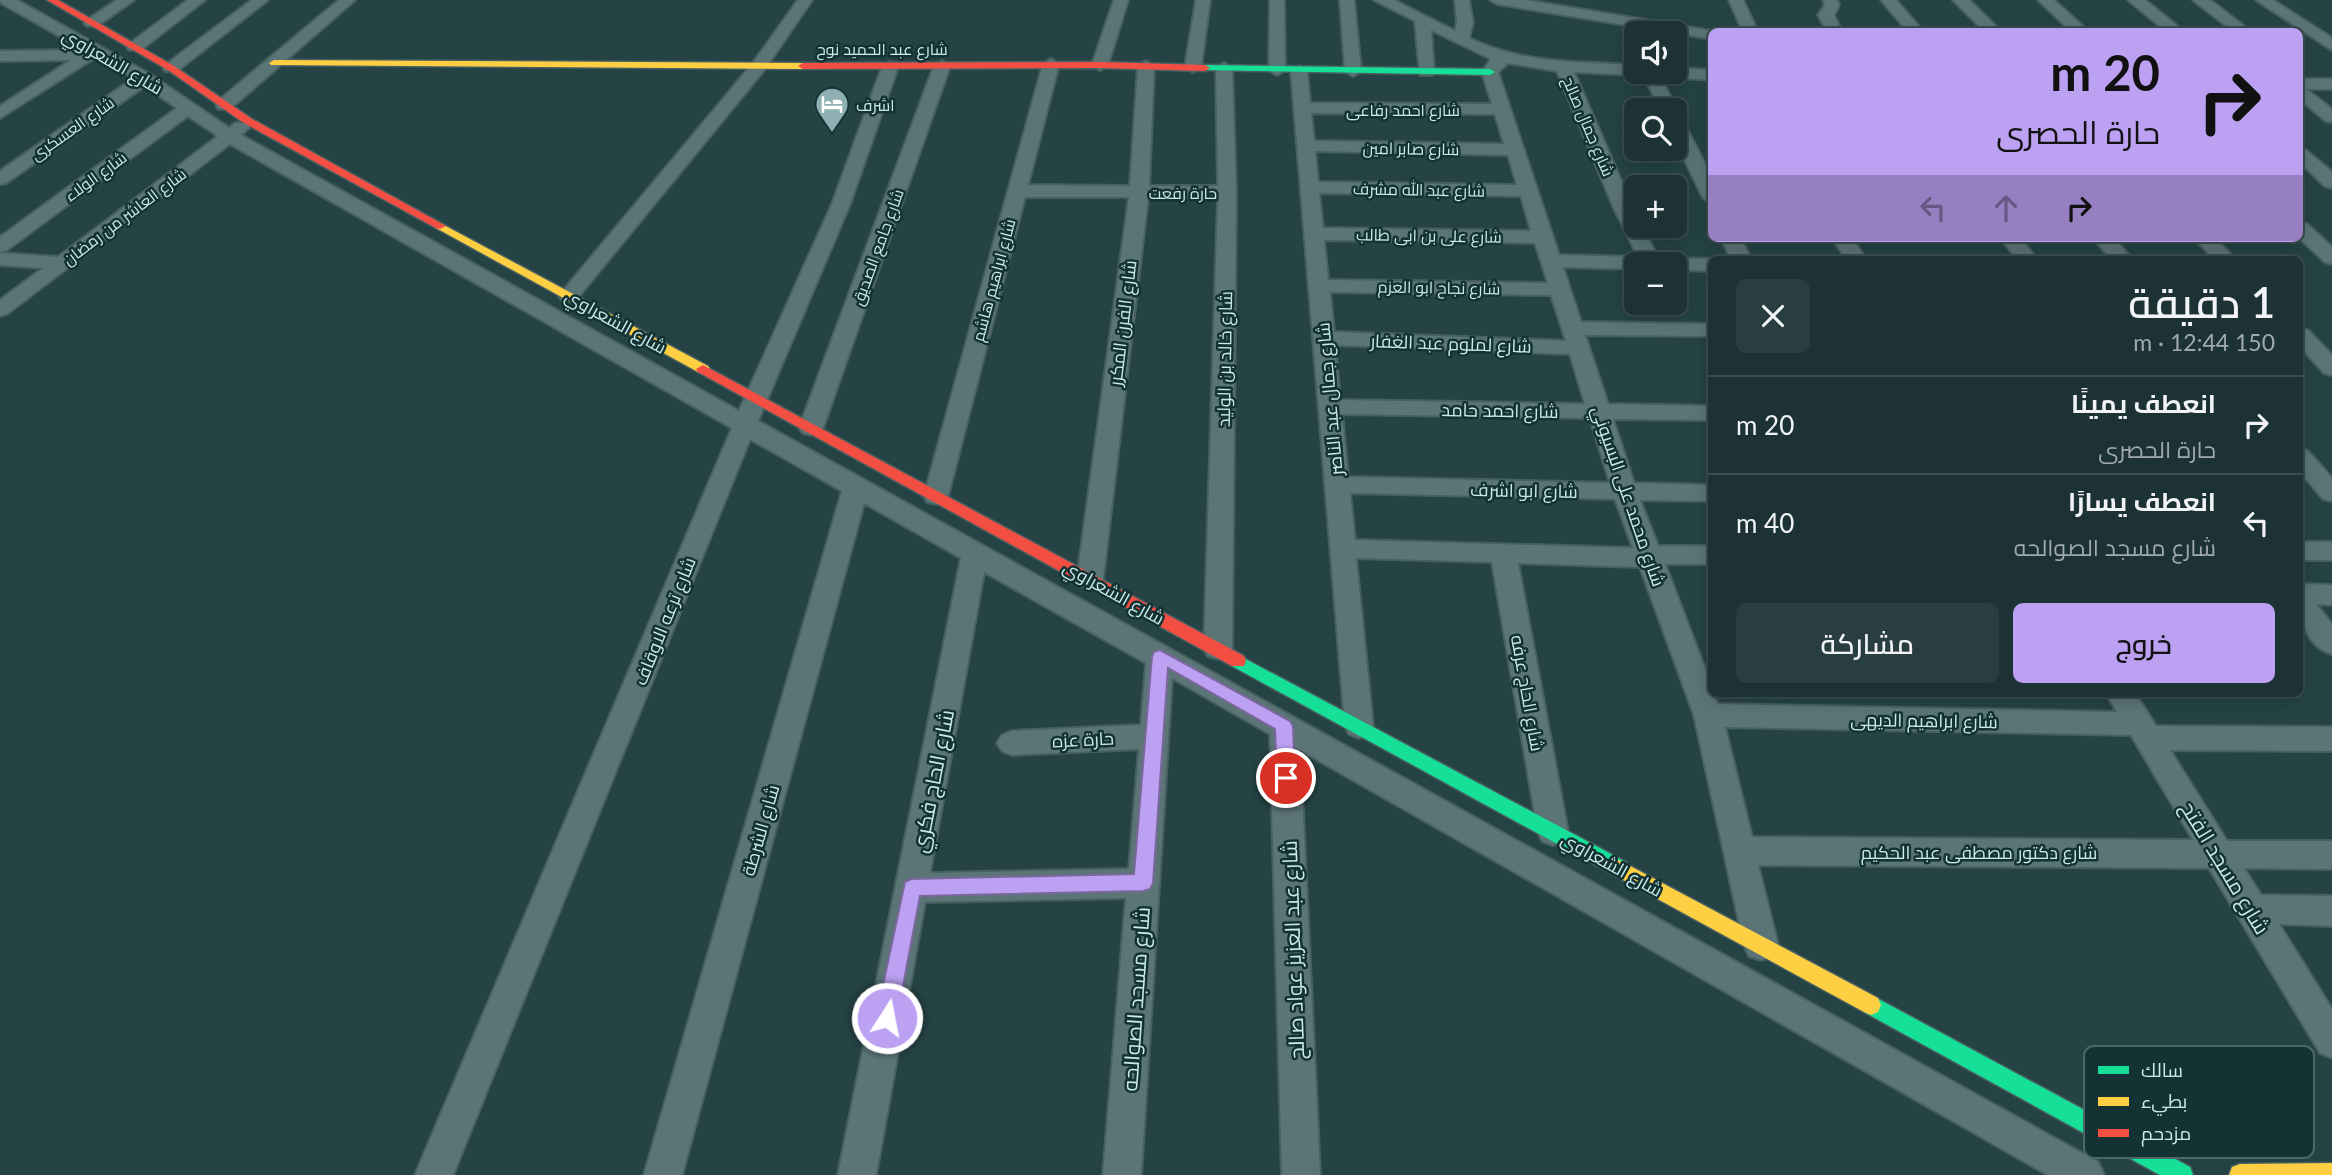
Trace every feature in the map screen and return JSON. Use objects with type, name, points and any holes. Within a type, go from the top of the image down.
[{"type":"street","name":"شارع الشعراوي","points":[[6,0],[96,54],[145,78],[189,107],[239,128],[569,296],[2084,1122]]},
{"type":"street","name":"شارع الشعراوي","points":[[52,0],[170,68],[224,104],[239,128],[746,424],[2085,1175]]},
{"type":"street","points":[[92,23],[127,0]]},
{"type":"street","points":[[135,47],[198,0]]},
{"type":"street","points":[[170,68],[261,0]]},
{"type":"street","points":[[224,104],[348,0]]},
{"type":"street","points":[[569,296],[759,66],[805,0]]},
{"type":"street","points":[[1100,65],[1121,0]]},
{"type":"street","points":[[1193,67],[1203,0]]},
{"type":"street","name":"شارع جمال عبد الناصر","points":[[1277,0],[1288,70],[1303,108],[1359,726]]},
{"type":"street","points":[[1347,0],[1353,71]]},
{"type":"street","points":[[1381,0],[1422,18],[1498,65],[1563,65],[1624,69]]},
{"type":"street","points":[[1461,40],[1465,23],[1462,0]]},
{"type":"street","points":[[1497,0],[1708,33]]},
{"type":"street","points":[[1736,0],[1749,28]]},
{"type":"street","points":[[1830,0],[1832,5],[1826,15],[1833,28]]},
{"type":"street","points":[[1888,0],[1913,28]]},
{"type":"street","points":[[1960,0],[1991,28]]},
{"type":"street","points":[[2045,0],[2077,28]]},
{"type":"street","points":[[2135,0],[2173,28]]},
{"type":"street","points":[[2200,0],[2239,28]]},
{"type":"street","points":[[2263,0],[2332,45]]},
{"type":"street","points":[[1422,18],[1426,72]]},
{"type":"street","points":[[0,56],[96,54]]},
{"type":"street","points":[[0,113],[96,54]]},
{"type":"street","name":"شارع عبد الحميد نوح","points":[[274,63],[890,67],[1051,64],[1426,72],[1498,65]]},
{"type":"street","name":"شارع ابراهيم هاشم","points":[[936,496],[1051,64]]},
{"type":"street","name":"شارع محمد على البسيوني","points":[[1498,65],[1503,109],[1625,492],[1708,715],[1760,945]]},
{"type":"street","name":"شارع جمال صالح","points":[[1563,65],[1611,179],[1646,252]]},
{"type":"street","name":"شارع جامع الصديق","points":[[811,428],[942,66]]},
{"type":"street","name":"شارع الفرن المكرر","points":[[1090,579],[1139,192],[1146,66]]},
{"type":"street","name":"شارع ترعه الاوقاف","points":[[434,1175],[756,398],[841,204],[890,67]]},
{"type":"street","name":"شارع خالد بن الوليد","points":[[1218,649],[1227,192],[1224,68]]},
{"type":"street","points":[[2303,71],[2326,84]]},
{"type":"street","points":[[1687,73],[1708,75]]},
{"type":"street","name":"شارع العسكرى","points":[[0,178],[145,78]]},
{"type":"street","points":[[2303,84],[2326,84]]},
{"type":"street","points":[[2303,94],[2332,117]]},
{"type":"street","name":"شارع الولاء","points":[[0,246],[189,107]]},
{"type":"street","name":"شارع احمد رفاعى","points":[[1303,108],[1503,109]]},
{"type":"street","name":"شارع العاشر من رمضان","points":[[0,310],[239,128]]},
{"type":"street","name":"شارع صابر امين","points":[[1306,146],[1516,150]]},
{"type":"street","points":[[1687,147],[1708,190]]},
{"type":"street","points":[[2303,157],[2332,182]]},
{"type":"street","name":"شارع عبد الله مشرف","points":[[1310,187],[1528,191]]},
{"type":"street","name":"حارة رفعت","points":[[1017,191],[1227,192]]},
{"type":"street","points":[[2303,231],[2332,258]]},
{"type":"street","name":"شارع على بن ابى طالب","points":[[1314,234],[1543,237]]},
{"type":"street","points":[[2013,242],[2025,256]]},
{"type":"street","points":[[2107,242],[2119,256]]},
{"type":"street","points":[[2208,242],[2222,256]]},
{"type":"street","points":[[0,259],[62,263]]},
{"type":"street","points":[[1551,261],[1624,262]]},
{"type":"street","points":[[1687,264],[1708,265]]},
{"type":"street","name":"شارع نجاح ابو العزم","points":[[1319,286],[1560,289]]},
{"type":"street","name":"شارع لملوم عبد الغفار","points":[[1324,338],[1576,338],[1708,330]]},
{"type":"street","points":[[2303,338],[2332,368]]},
{"type":"street","name":"شارع احمد حامد","points":[[1330,407],[1708,413]]},
{"type":"street","points":[[2303,460],[2332,493]]},
{"type":"street","name":"شارع ابو اشرف","points":[[1337,485],[1708,493]]},
{"type":"street","name":"شارع الشرطة","points":[[663,1175],[856,486]]},
{"type":"street","points":[[1343,550],[1648,557],[1708,555]]},
{"type":"street","points":[[2303,551],[2332,551]]},
{"type":"street","name":"شارع الحاج فكري","points":[[857,1175],[975,552]]},
{"type":"street","name":"شارع الحاج عرفه","points":[[1503,554],[1553,832]]},
{"type":"street","points":[[2303,594],[2332,594]]},
{"type":"street","points":[[2303,607],[2332,644]]},
{"type":"street","name":"شارع مسجد الصوالحه","points":[[1122,1175],[1160,656]]},
{"type":"street","name":"شارع مسجد الفتح","points":[[2123,697],[2332,1041]]},
{"type":"street","name":"شارع ابراهيم الديهى","points":[[1708,715],[2332,739]]},
{"type":"street","name":"شارع عبد العزيز عواد صالح","points":[[1284,726],[1301,1175]]},
{"type":"street","name":"حارة عزه","points":[[1012,743],[1154,736]]},
{"type":"street","name":"شارع دكتور مصطفى عبد الحكيم","points":[[1739,851],[2218,853]]},
{"type":"street","points":[[2218,853],[2332,855]]},
{"type":"street","points":[[911,888],[1143,883]]},
{"type":"street","points":[[2252,909],[2332,911]]},
{"type":"street","name":"شارع الشعراوي","points":[[2151,1158],[2182,1175]]},
{"type":"street","points":[[2240,1175],[2332,1174]]},
{"type":"traffic: fast","points":[[1205,68],[1490,72]]},
{"type":"traffic: fast","points":[[1238,661],[1619,868]]},
{"type":"traffic: fast","points":[[1871,1005],[2084,1121]]},
{"type":"traffic: fast","points":[[2151,1158],[2182,1175]]},
{"type":"traffic: slow","points":[[274,63],[803,66]]},
{"type":"traffic: slow","points":[[440,226],[703,369]]},
{"type":"traffic: slow","points":[[1619,868],[1871,1005]]},
{"type":"traffic: slow","points":[[2240,1175],[2332,1174]]},
{"type":"traffic: jam","points":[[51,0],[171,68],[248,121],[440,226]]},
{"type":"traffic: jam","points":[[803,66],[1100,65],[1205,68]]},
{"type":"traffic: jam","points":[[703,369],[1238,661]]},
{"type":"place","name":"اشرف","points":[[832,134]]},
{"type":"route","points":[[887,1018],[911,888],[1143,883],[1160,656],[1284,726],[1286,778]]}]
